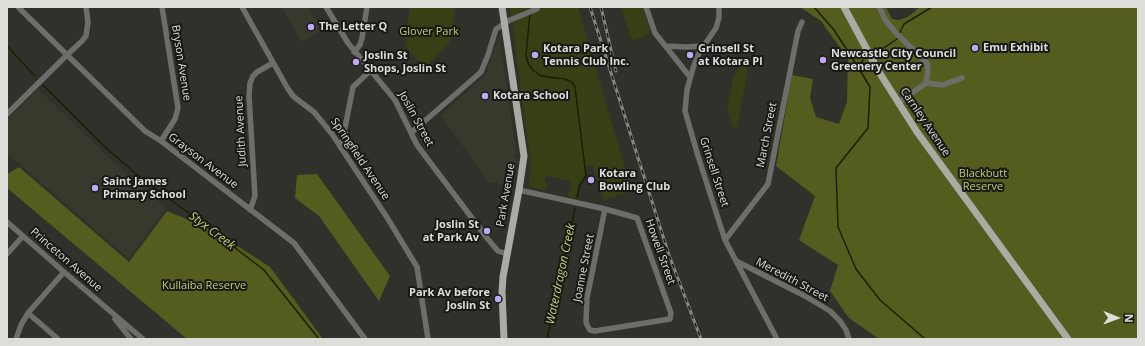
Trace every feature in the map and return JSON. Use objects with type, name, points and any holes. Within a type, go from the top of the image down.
[{"type":"main road","name":"Park Avenue","points":[[502,7],[523,150],[519,190],[507,254],[502,292],[504,339]]},
{"type":"main road","name":"Carnley Avenue","points":[[844,7],[879,72],[898,103],[950,178],[1068,339]]},
{"type":"street","name":"Grayson Avenue","points":[[18,7],[145,131],[161,141],[294,243],[365,339]]},
{"type":"street","points":[[7,114],[86,36],[88,22],[86,7]]},
{"type":"street","name":"Bryson Avenue","points":[[161,141],[175,119],[178,108],[162,7]]},
{"type":"street","name":"Springfield Avenue","points":[[242,7],[294,97],[314,112],[323,122],[388,219],[417,268],[428,339]]},
{"type":"street","name":"Joslin Street","points":[[326,7],[354,52],[371,70],[395,100],[418,145],[487,238],[498,250],[507,254]]},
{"type":"street","points":[[354,52],[360,45],[367,7]]},
{"type":"street","points":[[646,7],[655,33],[690,77]]},
{"type":"street","name":"Grinsell Street","points":[[719,7],[720,14],[718,24],[712,35],[703,46],[690,77],[685,113],[725,240],[777,339]]},
{"type":"street","points":[[880,7],[886,20],[896,34],[927,63],[928,70],[926,83]]},
{"type":"street","points":[[411,133],[481,72],[496,29],[504,23],[537,9]]},
{"type":"street","name":"March Street","points":[[725,240],[768,184],[798,31],[802,22]]},
{"type":"street","points":[[666,46],[703,46]]},
{"type":"street","name":"Judith Avenue","points":[[250,210],[255,196],[249,96],[250,83],[253,76],[257,72],[273,63]]},
{"type":"street","points":[[341,148],[353,87],[371,70]]},
{"type":"street","points":[[898,103],[926,83],[943,85],[962,78]]},
{"type":"street","name":"Howell Street","points":[[519,190],[605,209],[637,218],[671,313],[671,317]]},
{"type":"street","name":"Joanne Street","points":[[605,209],[586,298],[587,332],[668,320],[671,317]]},
{"type":"street","name":"Princeton Avenue","points":[[7,222],[143,339]]},
{"type":"street","points":[[7,254],[23,236]]},
{"type":"street","name":"Meredith Street","points":[[736,261],[805,296],[830,311],[840,321],[846,330],[848,339]]},
{"type":"street","points":[[16,339],[21,325],[28,313],[64,272]]},
{"type":"street","points":[[28,313],[58,339]]},
{"type":"street","name":"Princeton Avenue","points":[[111,313],[131,339]]},
{"type":"shaded area","points":[[282,7],[309,7],[323,30],[301,42]]},
{"type":"shaded area","name":"Kotara School","points":[[499,37],[516,151],[514,153],[514,157],[517,159],[513,186],[488,182],[441,115],[485,76]]},
{"type":"shaded area","name":"Saint James Primary School","points":[[38,89],[120,168],[166,208],[129,259],[7,153],[7,120]]},
{"type":"green space","name":"Glover Park","points":[[410,7],[456,7],[449,44],[424,68],[406,47],[405,36]]},
{"type":"green space","points":[[510,7],[578,7],[632,191],[604,200],[592,164],[586,167],[585,175],[579,184],[575,198],[568,197],[571,181],[546,176],[545,183],[548,184],[546,190],[531,187],[529,185],[531,165]]},
{"type":"green space","points":[[621,7],[643,7],[650,30],[648,35],[632,41]]},
{"type":"green space","name":"Blackbutt Reserve","points":[[800,7],[886,7],[892,19],[899,20],[908,17],[920,7],[1138,7],[1138,339],[879,339],[849,318],[830,291],[838,265],[799,240],[815,196],[776,166],[792,75],[813,79],[810,98],[816,117],[839,124],[847,102],[848,59],[821,21]]},
{"type":"green space","points":[[743,62],[749,64],[737,127],[733,128],[727,108],[733,77]]},
{"type":"green space","name":"Kullaiba Reserve","points":[[19,167],[129,262],[167,211],[213,230],[270,267],[323,339],[187,339],[7,188],[7,174]]},
{"type":"green space","points":[[317,174],[390,276],[379,301],[319,216],[295,198],[297,175]]},
{"type":"waterway","points":[[814,7],[834,30],[870,87],[868,128],[836,168],[838,227],[856,269],[880,300],[925,339]]},
{"type":"waterway","points":[[899,34],[904,24],[932,7]]},
{"type":"waterway","name":"Waterdragon Creek","points":[[530,14],[526,55],[528,63],[533,70],[541,76],[565,79],[572,82],[575,87],[586,176],[580,185],[577,197]]},
{"type":"waterway","points":[[876,53],[898,37]]},
{"type":"waterway","name":"Styx Creek","points":[[7,46],[35,76]]},
{"type":"waterway","points":[[858,67],[863,60]]},
{"type":"waterway","name":"Styx Creek","points":[[43,85],[106,148],[141,178],[264,270],[319,339]]},
{"type":"waterway","name":"Waterdragon Creek","points":[[547,339],[575,208]]},
{"type":"railway","points":[[590,7],[669,255],[701,339]]},
{"type":"railway","points":[[601,7],[616,71]]},
{"type":"place","name":"The Letter Q","points":[[311,27]]},
{"type":"place","name":"Emu Exhibit","points":[[975,48]]},
{"type":"place","name":"Kotara Park Tennis Club Inc.","points":[[535,55]]},
{"type":"place","name":"Grinsell St at Kotara Pl","points":[[690,55]]},
{"type":"place","name":"Newcastle City Council Greenery Center","points":[[823,60]]},
{"type":"place","name":"Joslin St Shops, Joslin St","points":[[356,62]]},
{"type":"place","name":"Kotara School","points":[[485,96]]},
{"type":"place","name":"Kotara Bowling Club","points":[[591,180]]},
{"type":"place","name":"Saint James Primary School","points":[[95,188]]},
{"type":"place","name":"Joslin St at Park Av","points":[[487,231]]},
{"type":"place","name":"Park Av before Joslin St","points":[[498,299]]}]
